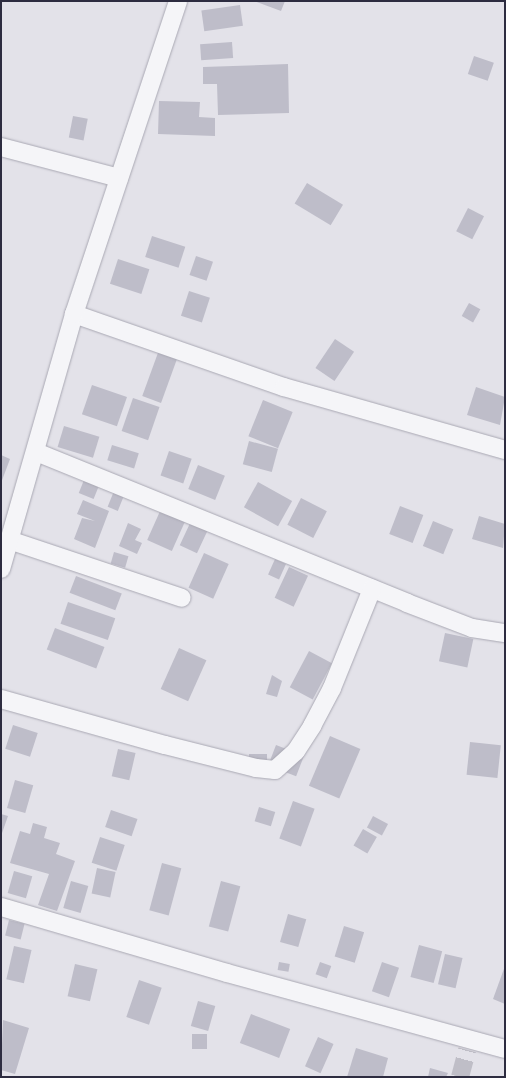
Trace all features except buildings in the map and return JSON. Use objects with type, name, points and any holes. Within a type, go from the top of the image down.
[{"type":"street","points":[[1,568],[36,452],[74,314],[178,1]]},
{"type":"street","points":[[1,147],[119,178]]},
{"type":"street","points":[[74,314],[284,387],[505,450]]},
{"type":"street","points":[[36,452],[472,628],[505,633]]},
{"type":"street","points":[[9,540],[182,598]]},
{"type":"street","points":[[1,698],[173,747],[256,768],[275,770],[296,751],[312,726],[332,688],[372,588]]},
{"type":"street","points":[[1,907],[468,1046],[505,1049]]},
{"type":"tunnel","points":[[460,1077],[467,1050]]}]
